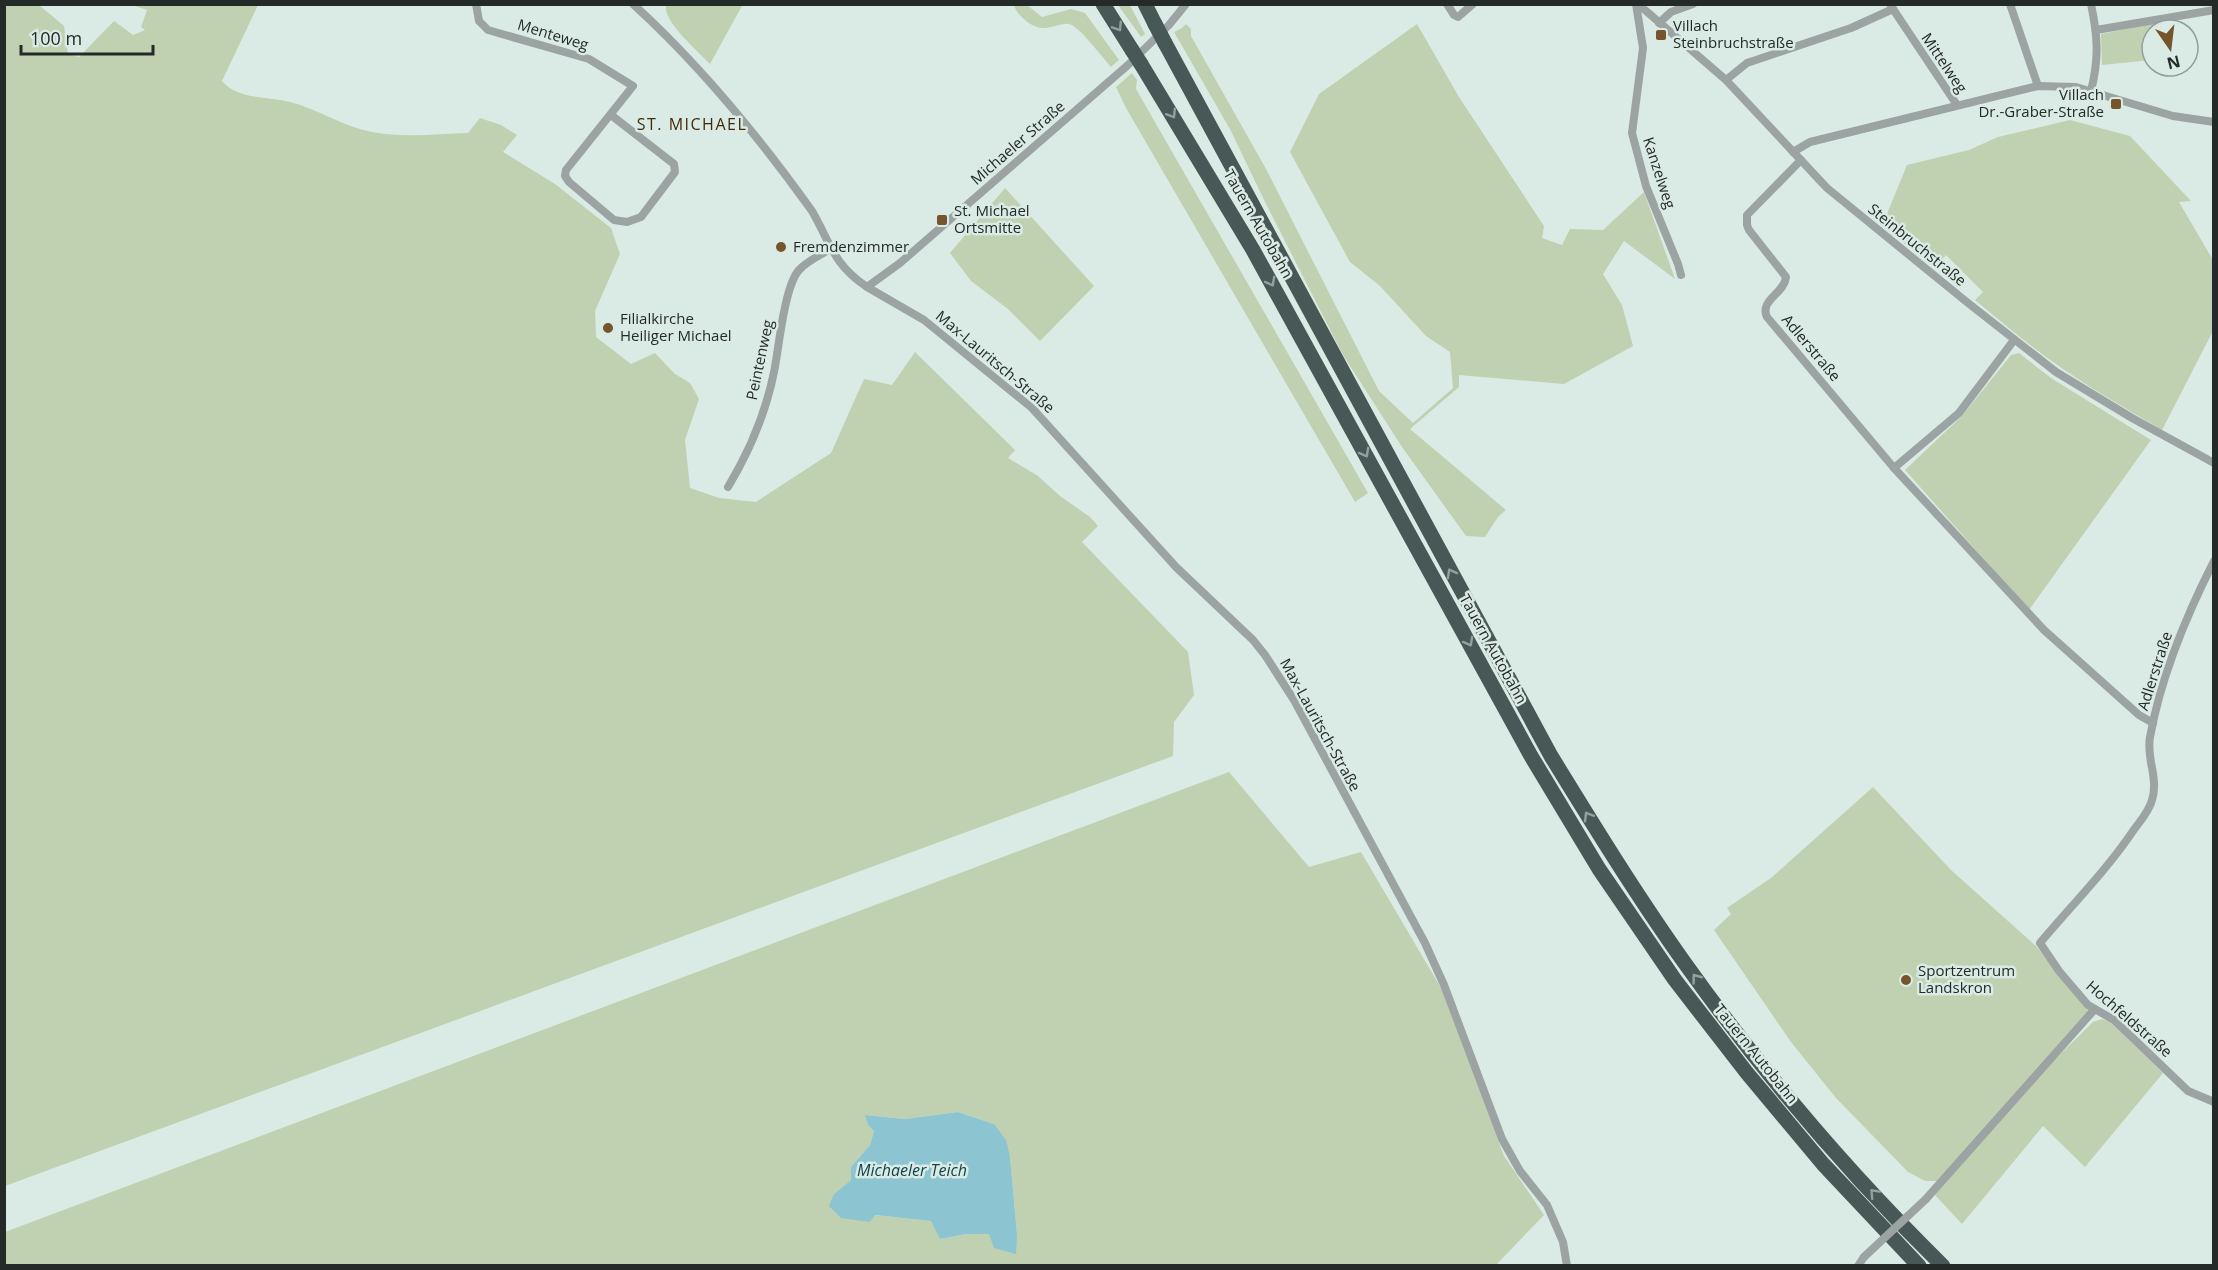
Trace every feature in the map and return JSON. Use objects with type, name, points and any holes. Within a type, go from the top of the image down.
[{"type":"highway","name":"Tauern Autobahn","points":[[1103,4],[1142,64],[1253,250],[1531,756],[1599,869],[1675,980],[1747,1073],[1824,1164],[1919,1266]]},
{"type":"highway","name":"Tauern Autobahn","points":[[1145,4],[1546,746],[1615,860],[1684,962],[1753,1055],[1828,1144],[1943,1266]]},
{"type":"street","name":"Menteweg","points":[[476,4],[479,21],[488,30],[589,59],[633,87],[566,170],[565,176],[614,220],[633,220],[641,217],[676,169],[674,164],[611,115]]},
{"type":"street","points":[[633,4],[663,32],[729,102],[812,211],[830,249],[850,276],[867,287]]},
{"type":"street","name":"Michaeler Straße","points":[[867,287],[900,263],[1128,65],[1169,25],[1186,4]]},
{"type":"street","points":[[1447,4],[1458,17],[1473,4]]},
{"type":"street","name":"Steinbruchstraße","points":[[1637,4],[1726,80],[1827,188],[2014,340],[2066,378],[2132,418],[2214,463]]},
{"type":"street","name":"Kanzelweg","points":[[1637,4],[1643,48],[1632,133],[1646,186],[1681,275]]},
{"type":"street","points":[[1659,23],[1671,12],[1693,4]]},
{"type":"street","points":[[2010,4],[2038,86]]},
{"type":"street","points":[[2091,4],[2097,30],[2097,66],[2091,91]]},
{"type":"street","points":[[1726,80],[1747,63],[1851,28],[1891,7]]},
{"type":"street","name":"Mittelweg","points":[[1891,7],[1957,105]]},
{"type":"street","points":[[2097,30],[2214,10]]},
{"type":"street","points":[[1793,152],[1810,142],[2038,86],[2076,87],[2173,116],[2214,122]]},
{"type":"street","name":"Adlerstraße","points":[[1801,160],[1748,215],[1749,230],[1786,277],[1783,286],[1767,303],[1765,312],[1894,468],[2056,643],[2139,715],[2153,723]]},
{"type":"street","name":"Peintenweg","points":[[728,487],[747,454],[770,390],[781,326],[793,281],[800,270],[830,249]]},
{"type":"street","name":"Max-Lauritsch-Straße","points":[[867,287],[924,320],[1032,408],[1168,558],[1266,655],[1294,700],[1425,943],[1444,985],[1502,1139],[1520,1172],[1547,1205],[1563,1242],[1567,1266]]},
{"type":"street","points":[[1894,468],[1959,413],[2014,340]]},
{"type":"street","name":"Adlerstraße","points":[[2040,943],[2112,862],[2148,810],[2155,778],[2149,757],[2149,740],[2153,723],[2190,609],[2214,561]]},
{"type":"street","name":"Hochfeldstraße","points":[[2040,943],[2059,971],[2094,1010],[2114,1020],[2188,1091],[2214,1102]]},
{"type":"street","points":[[1858,1266],[1864,1257],[1926,1199],[2094,1010]]},
{"type":"green space","points":[[5,4],[39,5],[64,26],[68,54],[79,57],[114,21],[133,35],[145,30],[141,27],[147,10],[132,5],[258,5],[222,81],[236,91],[300,105],[362,130],[384,134],[468,133],[480,118],[501,125],[517,135],[503,152],[555,184],[611,228],[620,254],[595,311],[596,337],[631,364],[655,353],[675,374],[690,383],[699,399],[685,440],[690,488],[719,498],[756,502],[831,453],[864,379],[892,385],[915,352],[1015,450],[1008,458],[1038,476],[1060,496],[1090,517],[1098,526],[1082,542],[1188,652],[1194,695],[1174,722],[1173,756],[5,1186]]},
{"type":"green space","points":[[743,4],[710,64],[675,28],[666,5]]},
{"type":"green space","points":[[1014,5],[1027,5],[1042,17],[1071,9],[1085,13],[1119,60],[1111,67],[1085,36],[1073,26],[1066,24],[1040,28],[1022,17]]},
{"type":"green space","points":[[1118,5],[1130,5],[1145,34],[1141,37]]},
{"type":"green space","points":[[1186,24],[1191,29],[1191,36],[1266,169],[1379,391],[1413,423],[1453,388],[1450,352],[1426,336],[1380,286],[1350,262],[1290,152],[1319,94],[1417,24],[1459,97],[1544,226],[1542,238],[1562,245],[1570,229],[1603,230],[1644,192],[1675,279],[1624,241],[1603,274],[1622,305],[1633,346],[1564,384],[1459,375],[1459,387],[1410,429],[1506,510],[1498,517],[1485,537],[1466,536],[1402,447],[1343,355],[1231,131],[1174,32]]},
{"type":"green space","points":[[2140,26],[2140,61],[2102,65],[2101,34]]},
{"type":"green space","points":[[1132,73],[1137,80],[1136,89],[1368,493],[1355,502],[1126,108],[1116,87]]},
{"type":"green space","points":[[2070,120],[2130,136],[2191,201],[2179,202],[2213,260],[2213,331],[2162,430],[2075,377],[2018,336],[1975,300],[1983,292],[1946,255],[1935,268],[1882,226],[1907,165],[1969,150],[1998,137]]},
{"type":"green space","points":[[1005,188],[1094,286],[1040,341],[1008,309],[971,281],[950,253]]},
{"type":"green space","points":[[2019,353],[2051,378],[2151,440],[2029,610],[1905,470],[1962,416],[2011,355]]},
{"type":"green space","points":[[1229,772],[1309,867],[1361,852],[1441,988],[1504,1156],[1544,1215],[1495,1266],[5,1266],[5,1232]],"holes":[[[958,1112],[994,1124],[1010,1157],[1017,1234],[966,1234],[940,1239],[932,1221],[874,1215],[834,1194],[851,1180],[851,1167],[870,1145],[874,1131],[868,1125],[866,1115],[905,1119]]]},
{"type":"green space","name":"Sportzentrum Landskron","points":[[1873,787],[1951,870],[2036,946],[2091,1014],[1939,1181],[1925,1181],[1908,1172],[1836,1098],[1791,1042],[1714,930],[1731,914],[1727,908],[1771,878]]},
{"type":"green space","points":[[2102,1019],[2110,1022],[2163,1073],[2085,1167],[2043,1126],[1962,1224],[1935,1195],[2027,1087],[2093,1022]]},
{"type":"water","name":"Michaeler Teich","points":[[958,1112],[994,1124],[1006,1140],[1010,1157],[1017,1234],[1016,1254],[994,1248],[989,1234],[966,1234],[940,1239],[931,1221],[875,1215],[870,1222],[841,1218],[829,1206],[834,1194],[851,1180],[851,1167],[870,1145],[874,1131],[868,1125],[865,1115],[905,1119]]},
{"type":"place","name":"Villach Steinbruchstraße","points":[[1661,35]]},
{"type":"place","name":"Villach Dr.-Graber-Straße","points":[[2116,104]]},
{"type":"place","name":"St. Michael Ortsmitte","points":[[942,220]]},
{"type":"place","name":"Fremdenzimmer","points":[[781,247]]},
{"type":"place","name":"Filialkirche Heiliger Michael","points":[[608,328]]},
{"type":"place","name":"Sportzentrum Landskron","points":[[1906,980]]},
{"type":"district","name":"ST. MICHAEL","points":[[692,124]]}]
